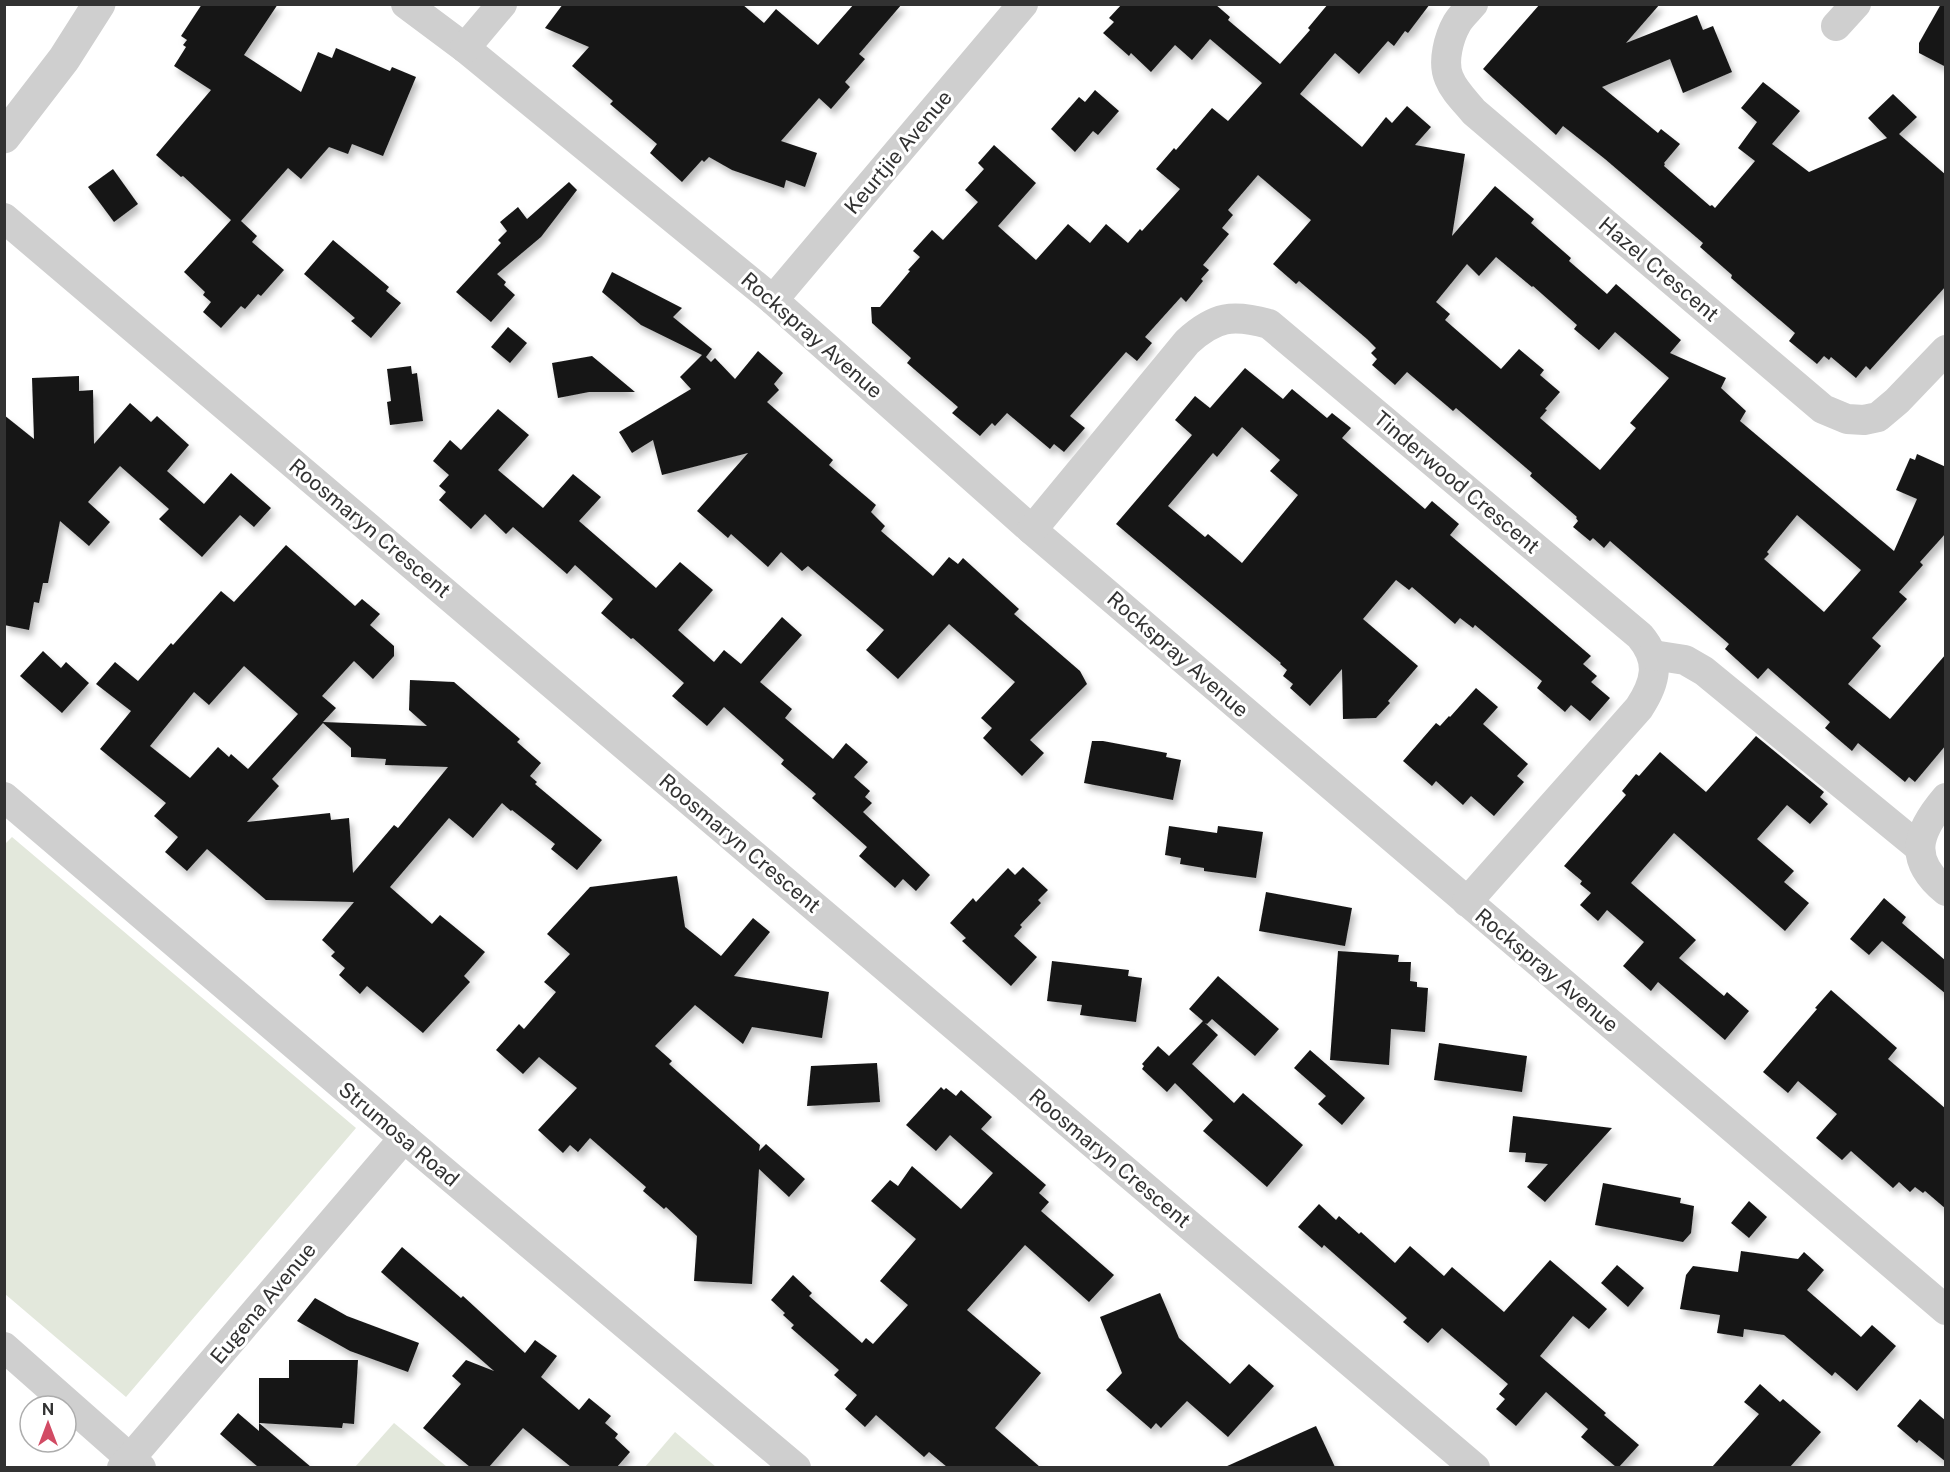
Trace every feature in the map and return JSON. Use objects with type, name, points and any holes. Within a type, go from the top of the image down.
[{"type":"street","points":[[4,137],[64,59],[99,4]]},
{"type":"street","name":"Rockspray Avenue","points":[[406,4],[465,48],[773,300],[1032,530],[1946,1310]]},
{"type":"street","points":[[465,48],[502,4]]},
{"type":"street","name":"Keurtjie Avenue","points":[[773,300],[1023,4]]},
{"type":"street","name":"Hazel Crescent","points":[[1473,4],[1458,21],[1446,60],[1447,76],[1456,91],[1474,112],[1823,409],[1847,419],[1864,420],[1878,417],[1897,401],[1946,350]]},
{"type":"street","name":"Roosmaryn Crescent","points":[[4,218],[1475,1467]]},
{"type":"street","name":"Tinderwood Crescent","points":[[1032,530],[1187,342],[1202,328],[1219,321],[1234,318],[1250,319],[1269,324],[1640,636],[1653,655]]},
{"type":"street","points":[[1467,903],[1638,708],[1647,695],[1651,681],[1654,668],[1653,655],[1685,660],[1704,672],[1920,848]]},
{"type":"street","name":"Strumosa Road","points":[[4,797],[404,1138],[796,1467]]},
{"type":"street","points":[[1946,798],[1929,818],[1920,848],[1923,862],[1930,875],[1946,891]]},
{"type":"street","name":"Eugena Avenue","points":[[131,1464],[404,1138]]},
{"type":"street","points":[[4,1347],[131,1464]]},
{"type":"shaded area","points":[[12,837],[356,1128],[126,1397],[5,1294],[4,845]]},
{"type":"shaded area","points":[[394,1423],[447,1467],[355,1467]]},
{"type":"shaded area","points":[[675,1432],[716,1467],[645,1467]]},
{"type":"building","points":[[202,4],[278,4],[244,55],[301,92],[318,52],[332,58],[336,48],[390,71],[392,67],[416,77],[383,156],[352,144],[348,154],[329,147],[301,179],[288,168],[241,221],[257,236],[252,242],[284,270],[261,296],[258,294],[245,309],[241,306],[221,328],[203,312],[211,302],[203,295],[205,292],[184,272],[231,220],[183,176],[181,177],[156,155],[211,90],[174,66],[186,47],[183,45],[187,40],[181,36]]},
{"type":"building","points":[[563,4],[742,4],[764,23],[776,9],[818,45],[854,4],[902,4],[859,54],[865,59],[845,82],[850,87],[831,109],[819,98],[781,141],[817,153],[805,187],[786,180],[784,188],[732,170],[709,157],[704,162],[702,160],[682,182],[650,153],[657,144],[610,104],[613,101],[572,66],[589,47],[545,28]]},
{"type":"building","points":[[1122,4],[1215,4],[1230,17],[1228,20],[1280,64],[1310,30],[1308,28],[1328,4],[1430,4],[1408,33],[1405,31],[1394,46],[1388,41],[1359,74],[1335,53],[1300,94],[1362,147],[1386,117],[1392,123],[1407,106],[1431,127],[1415,145],[1465,154],[1452,236],[1495,186],[1534,219],[1531,223],[1571,258],[1569,261],[1607,294],[1616,284],[1681,340],[1670,353],[1726,378],[1721,388],[1746,411],[1740,421],[1894,551],[1917,499],[1896,490],[1910,458],[1915,460],[1917,454],[1946,467],[1946,533],[1920,562],[1923,565],[1899,592],[1907,599],[1872,638],[1881,646],[1848,684],[1890,719],[1946,654],[1946,745],[1915,782],[1909,777],[1905,782],[1858,743],[1852,751],[1825,728],[1830,722],[1768,668],[1758,679],[1725,649],[1729,644],[1610,541],[1604,548],[1593,538],[1590,541],[1573,527],[1578,521],[1577,517],[1530,476],[1532,473],[1456,408],[1453,411],[1407,372],[1395,385],[1372,365],[1377,359],[1371,353],[1376,348],[1299,281],[1296,284],[1273,264],[1311,220],[1258,175],[1228,210],[1233,215],[1222,228],[1229,234],[1203,265],[1209,270],[1201,279],[1203,281],[1186,302],[1181,297],[1145,337],[1152,343],[1137,361],[1126,352],[1070,416],[1085,428],[1064,452],[1054,444],[1050,449],[1007,413],[995,426],[992,423],[980,436],[952,413],[958,407],[907,363],[911,358],[872,323],[871,307],[880,307],[910,271],[908,270],[920,257],[913,251],[932,230],[943,240],[978,202],[965,190],[984,169],[978,163],[994,145],[1036,183],[998,226],[1036,260],[1068,224],[1090,243],[1106,224],[1128,243],[1180,189],[1156,169],[1174,148],[1176,150],[1212,108],[1228,121],[1262,83],[1210,39],[1192,60],[1175,45],[1151,72],[1131,53],[1129,56],[1103,33],[1114,22],[1109,18]],"holes":[[[1496,257],[1577,325],[1574,329],[1599,350],[1615,332],[1669,378],[1630,423],[1636,428],[1600,470],[1540,418],[1560,392],[1540,375],[1544,370],[1519,349],[1501,369],[1445,320],[1450,314],[1436,302],[1467,264],[1479,276]],[[1797,515],[1861,570],[1824,612],[1764,559],[1769,554],[1767,552]]]},
{"type":"building","points":[[1540,4],[1660,4],[1626,43],[1697,15],[1703,30],[1713,26],[1732,72],[1683,93],[1670,59],[1602,87],[1658,133],[1661,129],[1680,144],[1664,166],[1715,208],[1755,161],[1738,148],[1757,122],[1741,108],[1763,82],[1800,111],[1772,144],[1809,172],[1887,138],[1868,118],[1893,94],[1917,117],[1899,134],[1946,175],[1946,286],[1870,370],[1866,366],[1856,378],[1831,357],[1829,360],[1824,356],[1817,364],[1789,341],[1795,333],[1731,278],[1732,275],[1700,247],[1703,243],[1563,126],[1556,135],[1483,69]]},
{"type":"building","points":[[1941,4],[1946,4],[1946,67],[1919,53],[1919,43]]},
{"type":"building","points":[[1095,90],[1119,111],[1098,135],[1093,131],[1075,152],[1051,129],[1079,97],[1085,102]]},
{"type":"building","points":[[113,169],[138,204],[114,222],[88,187]]},
{"type":"building","points":[[569,182],[577,190],[541,237],[497,274],[506,282],[504,285],[515,295],[491,322],[456,292],[501,243],[498,240],[507,231],[500,222],[518,207],[527,219]]},
{"type":"building","points":[[333,240],[389,287],[386,291],[401,303],[371,338],[351,321],[355,318],[304,274]]},
{"type":"building","points":[[612,272],[682,308],[673,317],[712,349],[706,357],[711,362],[715,358],[735,379],[758,351],[783,373],[774,384],[779,390],[767,402],[833,460],[829,465],[876,505],[871,512],[885,526],[881,531],[933,576],[949,557],[958,564],[963,558],[1019,609],[1014,614],[1080,671],[1087,684],[1030,740],[1044,753],[1022,776],[983,738],[992,728],[981,718],[1015,682],[949,624],[898,679],[866,650],[884,630],[808,566],[802,571],[781,552],[768,567],[731,534],[728,538],[697,511],[748,453],[662,475],[653,440],[632,453],[619,432],[691,389],[680,377],[702,355],[641,325],[602,292]]},
{"type":"building","points":[[508,327],[527,343],[510,363],[491,347]]},
{"type":"building","points":[[592,356],[635,392],[589,392],[558,398],[552,363]]},
{"type":"building","points":[[411,366],[412,374],[417,373],[423,421],[390,425],[387,402],[391,401],[387,369]]},
{"type":"building","points":[[1245,368],[1283,399],[1292,389],[1327,418],[1332,413],[1351,428],[1342,438],[1425,509],[1432,501],[1459,524],[1450,535],[1591,656],[1583,664],[1597,676],[1591,682],[1610,698],[1590,721],[1571,705],[1565,712],[1537,688],[1542,681],[1475,625],[1473,628],[1460,618],[1455,624],[1412,587],[1409,590],[1396,580],[1363,619],[1418,666],[1376,718],[1343,719],[1342,669],[1310,706],[1290,688],[1293,684],[1283,676],[1287,670],[1281,663],[1116,524],[1192,435],[1175,420],[1195,396],[1210,408]],"holes":[[[1242,427],[1280,460],[1270,471],[1298,495],[1242,563],[1208,534],[1205,537],[1168,506],[1213,453],[1217,457]]]},
{"type":"building","points":[[79,376],[79,391],[93,390],[94,444],[130,403],[151,422],[157,416],[189,445],[167,471],[204,504],[231,473],[271,508],[254,527],[240,515],[202,557],[159,519],[169,509],[120,466],[88,502],[110,522],[89,546],[60,521],[48,583],[43,583],[39,603],[34,602],[29,630],[4,625],[4,415],[34,439],[32,378]]},
{"type":"building","points":[[498,409],[529,435],[498,470],[543,508],[573,474],[601,497],[579,521],[656,588],[680,562],[713,590],[678,630],[714,662],[724,650],[741,664],[782,617],[802,635],[760,682],[792,709],[785,718],[833,759],[846,743],[868,762],[854,777],[870,791],[865,797],[872,803],[863,812],[930,875],[916,891],[903,879],[895,888],[859,856],[867,847],[812,798],[816,794],[781,764],[784,760],[724,707],[707,726],[672,696],[684,683],[601,613],[613,599],[575,565],[567,574],[513,527],[506,534],[485,514],[471,529],[439,500],[446,492],[439,486],[449,475],[433,461],[450,440],[461,450]]},
{"type":"building","points":[[286,545],[355,606],[362,599],[380,614],[370,625],[394,646],[394,656],[373,679],[354,661],[322,696],[336,708],[323,722],[427,726],[409,710],[410,680],[454,682],[520,739],[517,742],[541,763],[530,776],[537,782],[535,784],[602,840],[577,870],[551,849],[555,844],[502,803],[473,838],[449,818],[390,887],[432,924],[440,915],[485,952],[464,976],[470,982],[423,1033],[367,986],[360,994],[339,975],[345,968],[331,956],[335,952],[322,940],[354,902],[266,900],[207,849],[187,871],[165,852],[178,837],[154,816],[166,803],[100,749],[131,711],[96,684],[115,662],[138,681],[221,591],[234,602]],"holes":[[[244,666],[298,714],[248,769],[231,754],[229,757],[218,747],[190,778],[150,746],[194,692],[209,705]],[[323,723],[351,748],[351,757],[386,759],[385,765],[448,767],[398,828],[394,825],[353,873],[349,818],[331,820],[330,813],[247,822],[279,786],[272,779]]]},
{"type":"building","points":[[43,651],[61,668],[66,662],[89,683],[62,713],[20,676]]},
{"type":"building","points":[[1476,688],[1498,707],[1483,724],[1528,764],[1517,776],[1524,782],[1494,816],[1471,796],[1463,805],[1436,781],[1432,786],[1403,761],[1436,723],[1440,726]]},
{"type":"building","points":[[1756,736],[1824,792],[1820,797],[1828,804],[1810,824],[1787,805],[1757,839],[1794,871],[1784,882],[1809,903],[1785,931],[1674,833],[1631,883],[1696,940],[1679,958],[1724,996],[1727,992],[1749,1011],[1725,1040],[1658,982],[1651,991],[1623,966],[1644,942],[1607,910],[1598,921],[1580,905],[1591,893],[1580,884],[1582,881],[1564,866],[1626,795],[1622,791],[1636,774],[1639,776],[1660,752],[1706,792]]},
{"type":"building","points":[[1092,741],[1167,753],[1166,757],[1181,760],[1173,800],[1084,783]]},
{"type":"building","points":[[1169,826],[1217,833],[1218,826],[1263,832],[1256,878],[1204,871],[1204,868],[1180,864],[1181,858],[1165,855]]},
{"type":"building","points":[[1023,867],[1048,890],[1038,900],[1041,903],[1020,925],[1022,927],[1014,936],[1037,957],[1011,986],[962,941],[966,938],[950,923],[973,898],[976,902],[1008,868],[1015,875]]},
{"type":"building","points":[[677,876],[685,927],[721,956],[753,918],[770,932],[734,976],[829,992],[822,1038],[752,1027],[743,1044],[695,1005],[655,1046],[672,1061],[669,1064],[760,1145],[759,1151],[766,1144],[805,1179],[789,1197],[759,1169],[752,1284],[694,1281],[697,1236],[666,1207],[664,1209],[643,1191],[646,1187],[590,1138],[578,1152],[570,1145],[563,1153],[538,1130],[577,1088],[539,1057],[523,1074],[496,1050],[519,1024],[524,1029],[556,992],[544,982],[570,954],[547,934],[590,887]]},
{"type":"building","points":[[1266,892],[1352,908],[1345,946],[1259,931]]},
{"type":"building","points":[[1884,898],[1906,917],[1902,923],[1946,961],[1946,994],[1882,941],[1869,955],[1850,939]]},
{"type":"building","points":[[1338,951],[1399,955],[1398,962],[1411,962],[1410,981],[1417,982],[1417,987],[1428,988],[1425,1032],[1391,1029],[1389,1065],[1330,1060]]},
{"type":"building","points":[[1052,961],[1129,970],[1128,976],[1142,978],[1136,1022],[1080,1015],[1082,1005],[1047,1001]]},
{"type":"building","points":[[1218,976],[1279,1029],[1255,1056],[1212,1019],[1207,1024],[1205,1023],[1218,1035],[1192,1064],[1234,1103],[1243,1093],[1303,1145],[1267,1187],[1203,1131],[1213,1120],[1175,1083],[1167,1092],[1142,1069],[1144,1066],[1142,1064],[1158,1046],[1169,1056],[1203,1021],[1189,1009]]},
{"type":"building","points":[[1831,990],[1897,1048],[1888,1059],[1946,1109],[1946,1209],[1925,1191],[1923,1193],[1915,1187],[1910,1192],[1899,1182],[1893,1188],[1851,1151],[1842,1160],[1816,1138],[1837,1114],[1798,1081],[1788,1093],[1763,1072]]},
{"type":"building","points":[[1439,1043],[1527,1056],[1522,1092],[1434,1080]]},
{"type":"building","points":[[1310,1050],[1365,1098],[1342,1125],[1318,1104],[1326,1096],[1294,1068]]},
{"type":"building","points":[[877,1063],[880,1102],[807,1106],[811,1066]]},
{"type":"building","points":[[941,1087],[956,1096],[961,1090],[992,1117],[981,1129],[1046,1185],[1039,1193],[1049,1202],[1041,1211],[1114,1275],[1089,1302],[1025,1245],[967,1310],[1041,1373],[995,1428],[1040,1467],[947,1467],[929,1452],[924,1457],[876,1415],[865,1427],[845,1409],[857,1395],[834,1375],[839,1370],[791,1328],[794,1325],[771,1300],[793,1275],[812,1293],[809,1296],[862,1343],[866,1338],[873,1344],[908,1305],[880,1281],[916,1239],[871,1201],[890,1180],[898,1186],[912,1166],[961,1209],[993,1173],[950,1135],[936,1151],[906,1125]]},
{"type":"building","points":[[1513,1116],[1612,1128],[1545,1202],[1527,1187],[1548,1164],[1525,1162],[1526,1153],[1509,1152]]},
{"type":"building","points":[[1603,1183],[1681,1198],[1680,1203],[1694,1206],[1691,1233],[1683,1242],[1595,1225]]},
{"type":"building","points":[[1749,1201],[1767,1217],[1749,1238],[1731,1223]]},
{"type":"building","points":[[1319,1204],[1336,1220],[1339,1216],[1359,1234],[1361,1232],[1395,1263],[1410,1246],[1444,1276],[1452,1267],[1504,1312],[1550,1260],[1607,1309],[1589,1329],[1573,1316],[1540,1356],[1639,1445],[1619,1467],[1616,1467],[1581,1437],[1588,1429],[1546,1392],[1516,1426],[1496,1409],[1505,1399],[1499,1394],[1508,1384],[1442,1328],[1428,1343],[1403,1322],[1407,1318],[1324,1245],[1322,1248],[1298,1227]]},
{"type":"building","points":[[402,1247],[461,1298],[463,1296],[525,1353],[535,1340],[557,1356],[541,1377],[579,1410],[589,1398],[611,1416],[605,1423],[618,1434],[615,1438],[630,1452],[617,1467],[571,1467],[523,1428],[489,1467],[470,1467],[423,1428],[461,1384],[452,1376],[466,1360],[494,1371],[381,1272]]},
{"type":"building","points":[[1741,1251],[1798,1259],[1804,1252],[1824,1270],[1807,1290],[1861,1337],[1872,1325],[1896,1346],[1857,1391],[1835,1372],[1832,1376],[1784,1335],[1744,1329],[1743,1337],[1717,1333],[1720,1315],[1680,1309],[1686,1275],[1693,1266],[1738,1272]]},
{"type":"building","points":[[1617,1265],[1644,1288],[1628,1307],[1601,1283]]},
{"type":"building","points":[[1160,1293],[1179,1338],[1230,1384],[1249,1364],[1274,1386],[1228,1437],[1187,1401],[1161,1428],[1156,1423],[1151,1429],[1106,1390],[1122,1373],[1100,1317]]},
{"type":"building","points":[[315,1298],[347,1316],[419,1343],[408,1372],[350,1351],[297,1321]]},
{"type":"building","points":[[289,1360],[358,1360],[354,1424],[343,1423],[342,1428],[259,1423],[259,1378],[289,1378]]},
{"type":"building","points":[[1760,1384],[1780,1402],[1783,1399],[1821,1432],[1790,1467],[1712,1467],[1759,1414],[1744,1402]]},
{"type":"building","points":[[1920,1399],[1946,1421],[1946,1462],[1919,1440],[1917,1443],[1897,1426]]},
{"type":"building","points":[[238,1413],[259,1431],[259,1423],[311,1467],[258,1467],[220,1434]]},
{"type":"building","points":[[1316,1426],[1335,1467],[1225,1467]]}]
